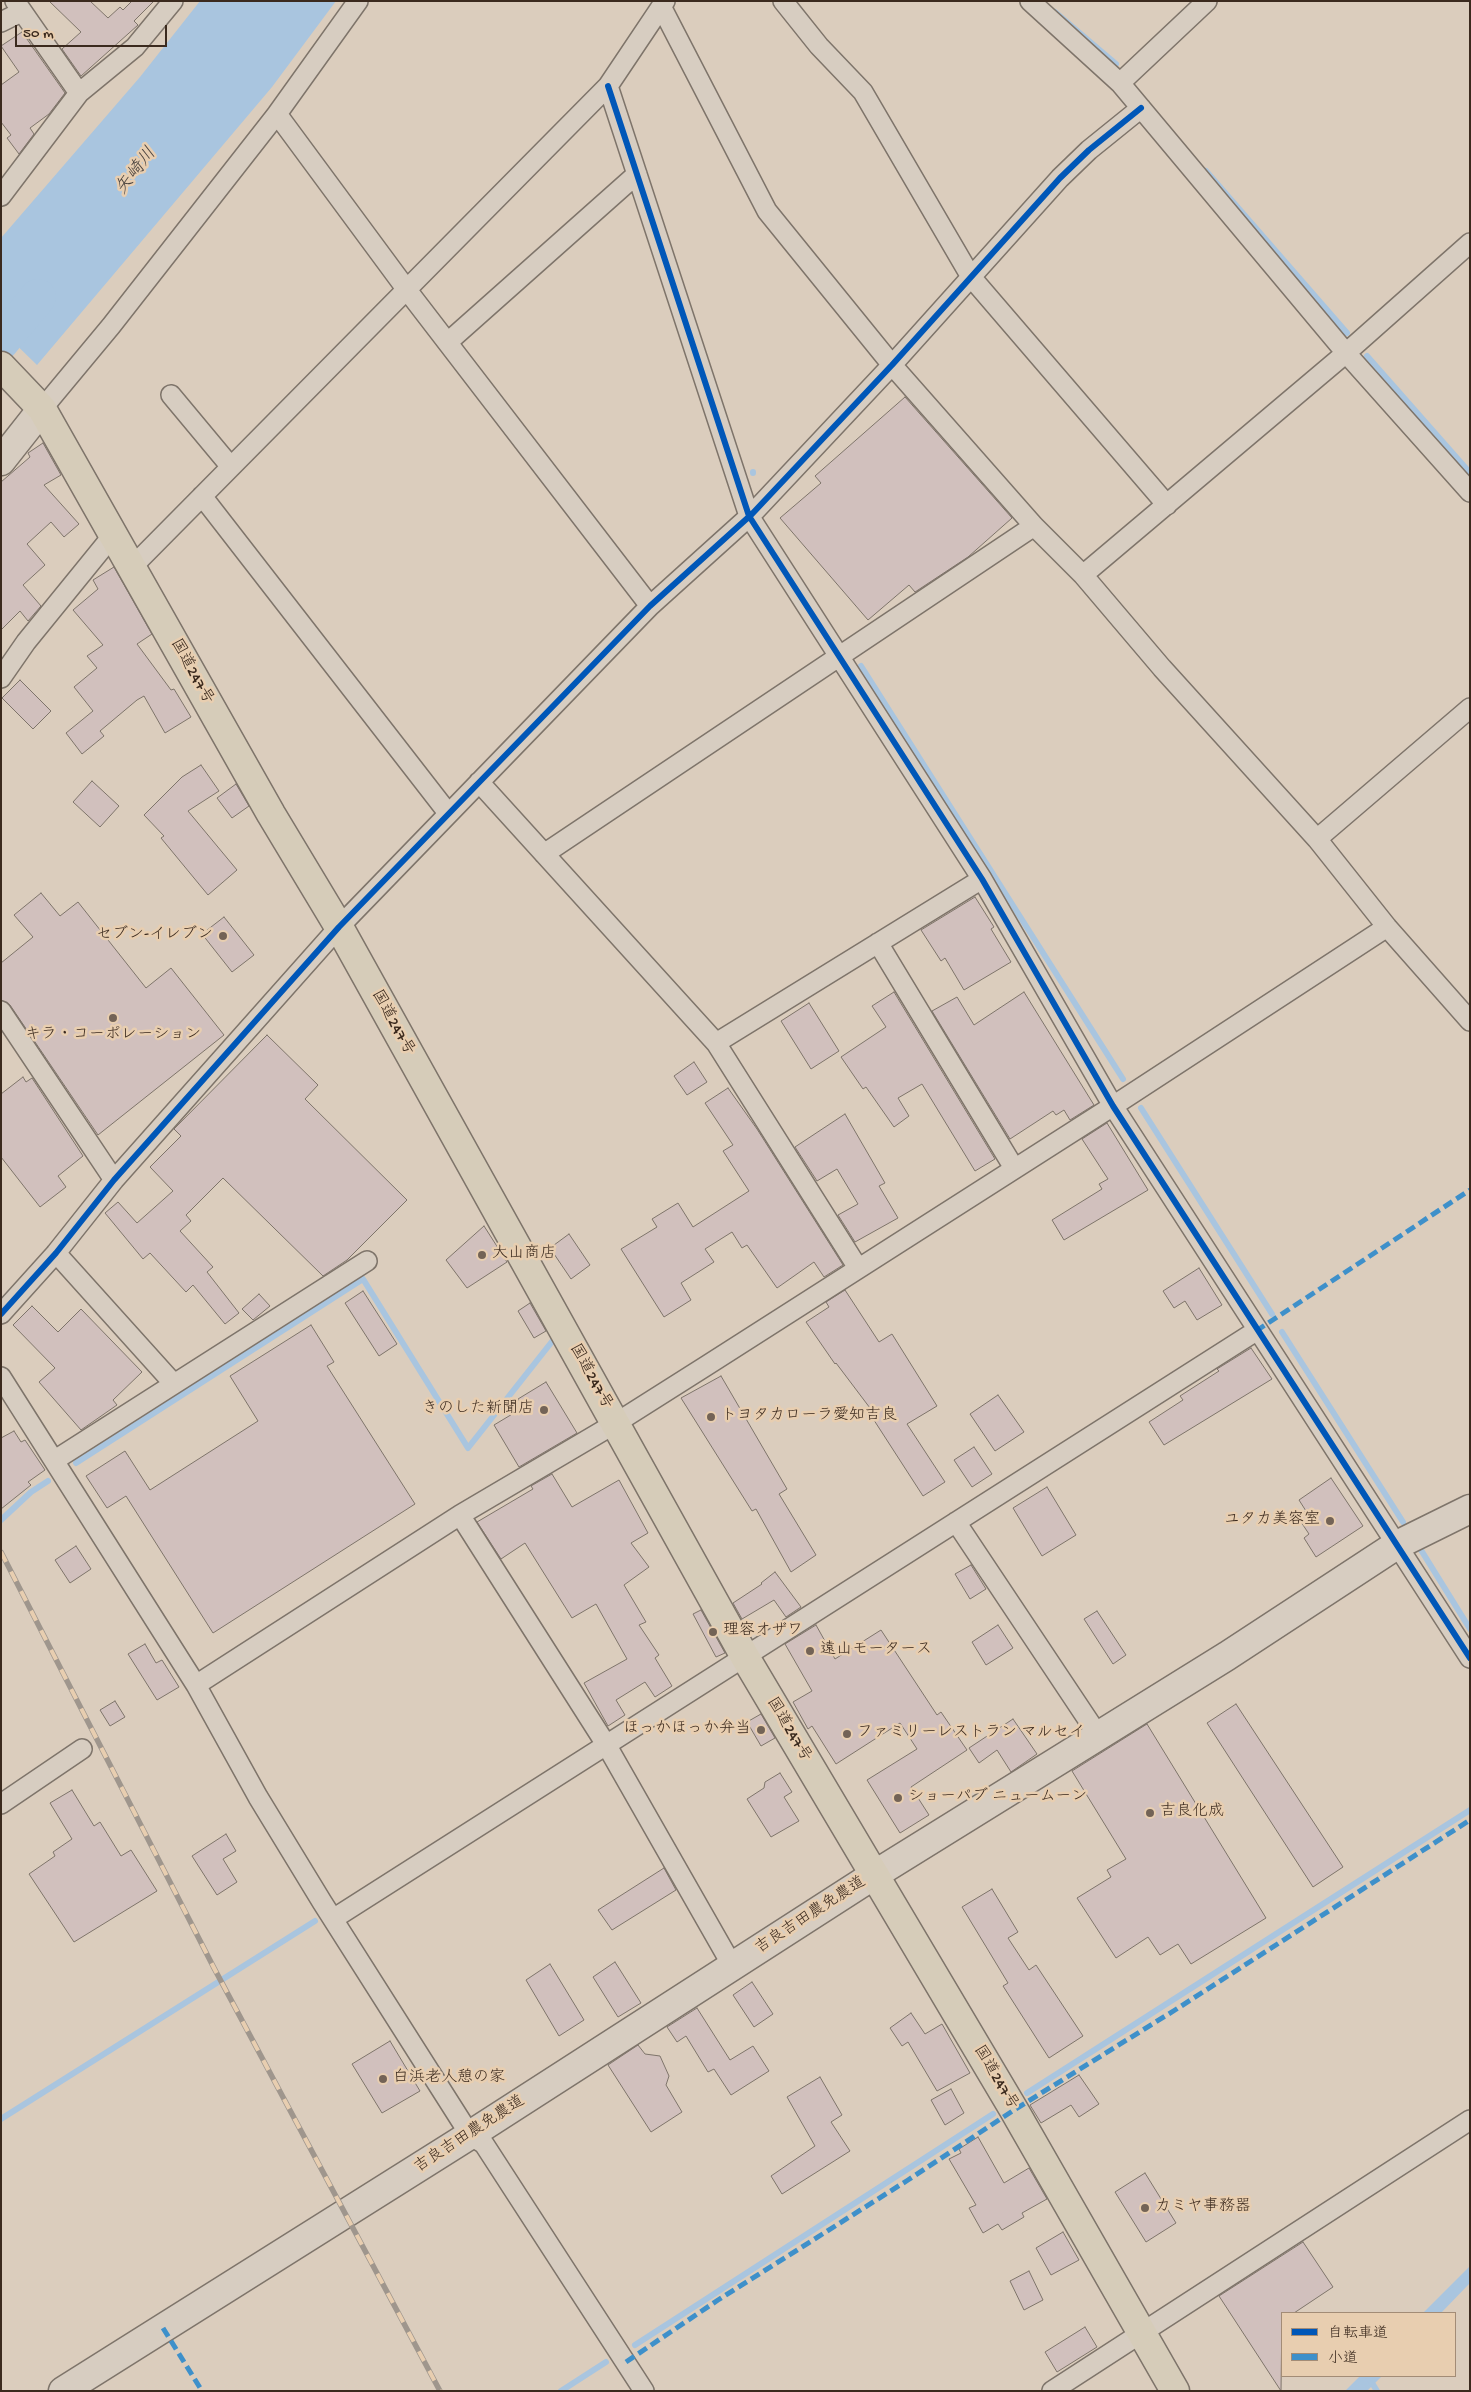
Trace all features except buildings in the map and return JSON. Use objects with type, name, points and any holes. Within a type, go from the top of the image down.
[{"type":"highway","name":"国道247号","points":[[1,366],[42,409],[271,814],[339,926],[745,1656],[1014,2110],[1175,2391]]},
{"type":"street","points":[[1,196],[79,94],[135,47],[172,1]]},
{"type":"street","points":[[1,461],[277,114],[358,1]]},
{"type":"street","points":[[783,1],[819,46],[862,92],[971,277],[1167,505]]},
{"type":"street","points":[[1030,1],[1120,83],[1346,352],[1470,492]]},
{"type":"street","points":[[1120,83],[1207,1]]},
{"type":"street","points":[[132,567],[608,86],[663,4],[767,211],[892,365],[1034,526],[1082,575],[1162,668],[1317,839],[1387,926],[1470,1021]]},
{"type":"street","points":[[1,22],[18,7],[79,94]]},
{"type":"street","points":[[608,86],[750,516],[982,879],[1113,1106],[1256,1331],[1470,1658]]},
{"type":"street","points":[[1,1314],[56,1253],[114,1180],[339,926],[650,606],[750,516],[892,365],[1060,178],[1089,150],[1141,108]]},
{"type":"street","points":[[277,114],[407,290],[650,606]]},
{"type":"street","points":[[448,342],[638,174]]},
{"type":"street","points":[[1082,575],[1346,352],[1470,243]]},
{"type":"street","points":[[172,395],[231,467]]},
{"type":"street","points":[[202,496],[448,814]]},
{"type":"street","points":[[544,854],[1034,526]]},
{"type":"street","points":[[1,678],[26,642],[113,535]]},
{"type":"street","points":[[1317,839],[1470,708]]},
{"type":"street","points":[[479,782],[716,1043],[858,1268]]},
{"type":"street","points":[[716,1043],[982,879]]},
{"type":"street","points":[[196,1685],[460,1515],[616,1423],[1113,1106],[1387,926]]},
{"type":"street","points":[[878,943],[1014,1168]]},
{"type":"street","points":[[1,1011],[114,1180]]},
{"type":"street","points":[[56,1253],[174,1384]]},
{"type":"street","points":[[55,1460],[367,1260]]},
{"type":"street","points":[[333,1919],[1256,1331]]},
{"type":"street","points":[[1,1377],[196,1685],[258,1797],[333,1919],[470,2135],[484,2144],[644,2391]]},
{"type":"street","name":"吉良吉田農免農道","points":[[470,2135],[874,1875],[1227,1656],[1396,1546],[1470,1509]]},
{"type":"street","points":[[460,1515],[607,1746],[733,1967]]},
{"type":"street","points":[[956,1522],[1098,1735]]},
{"type":"street","points":[[1,1804],[82,1749]]},
{"type":"street","points":[[1052,2391],[1470,2120]]},
{"type":"street","points":[[63,2391],[470,2135]]},
{"type":"water","points":[[200,1],[336,1],[272,87],[37,365],[1,330],[1,238],[140,77]]},
{"type":"water","points":[[1470,2266],[1470,2283],[1442,2312],[1424,2312]]},
{"type":"water","points":[[1359,2377],[1381,2377],[1367,2391],[1345,2391]]},
{"type":"waterway","points":[[1055,12],[1116,64]]},
{"type":"waterway","points":[[1206,171],[1347,333]]},
{"type":"waterway","name":"矢崎川","points":[[1,342],[38,297]]},
{"type":"waterway","points":[[1367,356],[1470,473]]},
{"type":"waterway","points":[[861,666],[1123,1079]]},
{"type":"waterway","points":[[1141,1108],[1272,1314]]},
{"type":"waterway","points":[[76,1463],[363,1279],[468,1448],[554,1339]]},
{"type":"waterway","points":[[1282,1332],[1403,1522]]},
{"type":"waterway","points":[[1,1520],[31,1492],[48,1481]]},
{"type":"waterway","points":[[1421,1550],[1470,1629]]},
{"type":"waterway","points":[[1027,2093],[1470,1810]]},
{"type":"waterway","points":[[1,2119],[315,1921]]},
{"type":"waterway","points":[[635,2345],[993,2114]]},
{"type":"waterway","points":[[561,2391],[606,2362]]},
{"type":"waterway","points":[[1369,2378],[1377,2391]]},
{"type":"railway","points":[[1,1552],[214,1968],[440,2391]]},
{"type":"marked path","points":[[1256,1331],[1470,1190]]},
{"type":"marked path","points":[[626,2362],[718,2300],[1470,1820]]},
{"type":"marked path","points":[[163,2328],[202,2391]]},
{"type":"cycle path","points":[[608,86],[749,516],[982,879],[1113,1106],[1470,1658]]},
{"type":"cycle path","points":[[1,1314],[56,1253],[114,1180],[339,927],[650,606],[752,514],[892,365],[1060,178],[1089,150],[1141,108]]},
{"type":"place","name":"セブン-イレブン","points":[[223,936]]},
{"type":"place","name":"キラ・コーポレーション","points":[[113,1018]]},
{"type":"place","name":"大山商店","points":[[482,1255]]},
{"type":"place","name":"きのした新聞店","points":[[544,1410]]},
{"type":"place","name":"トヨタカローラ愛知吉良","points":[[711,1417]]},
{"type":"place","name":"ユタカ美容室","points":[[1330,1521]]},
{"type":"place","name":"理容オザワ","points":[[713,1632]]},
{"type":"place","name":"遠山モータース","points":[[810,1651]]},
{"type":"place","name":"ほっかほっか弁当","points":[[761,1730]]},
{"type":"place","name":"ファミリーレストラン マルセイ","points":[[847,1734]]},
{"type":"place","name":"ショーパブ ニュームーン","points":[[898,1798]]},
{"type":"place","name":"吉良化成","points":[[1150,1813]]},
{"type":"place","name":"白浜老人憩の家","points":[[383,2079]]},
{"type":"place","name":"カミヤ事務器","points":[[1145,2208]]}]
